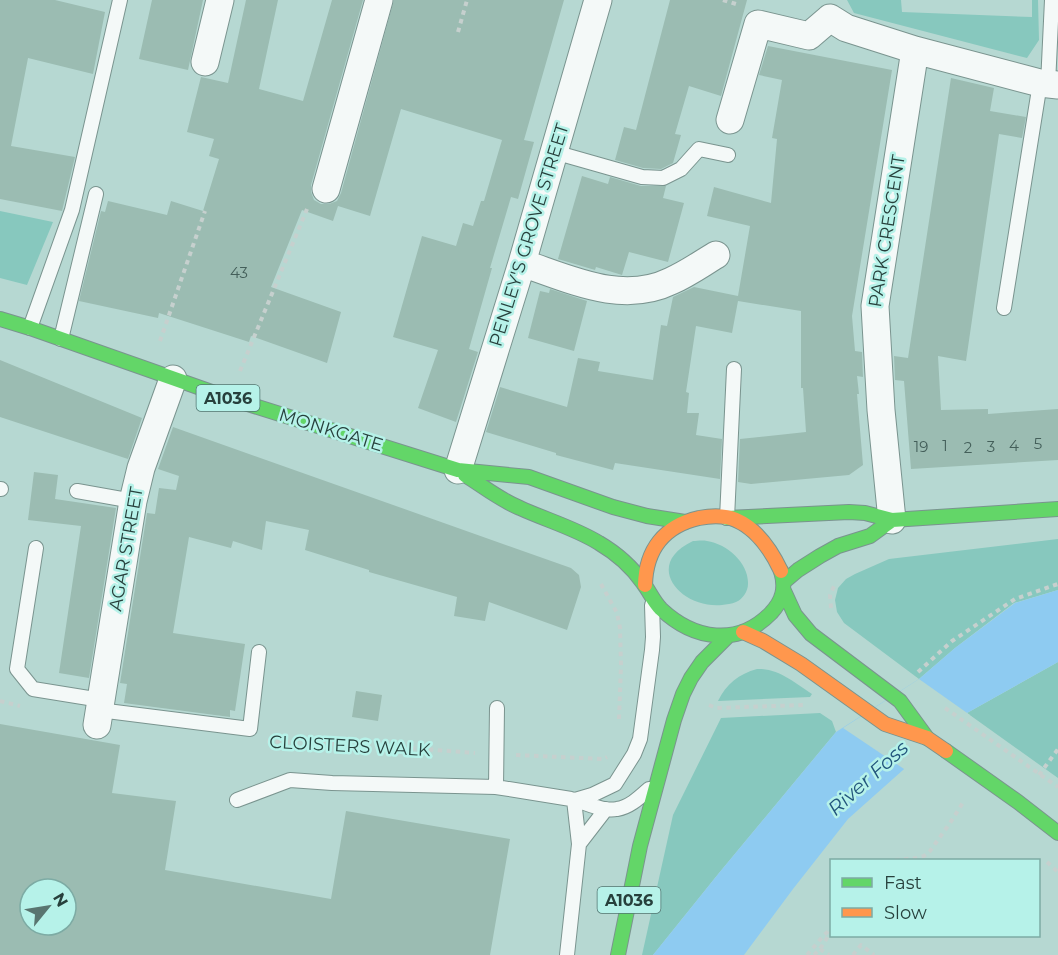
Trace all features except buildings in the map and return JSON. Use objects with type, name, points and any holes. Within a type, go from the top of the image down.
[{"type":"main road","name":"MONKGATE","points":[[1,323],[30,328],[229,398],[459,470]]},
{"type":"main road","name":"A1036","points":[[459,470],[529,477],[613,507],[646,516],[685,522]]},
{"type":"main road","name":"A1036","points":[[459,470],[517,507],[580,532],[612,552],[645,585],[652,600],[661,610],[698,632],[712,636],[727,636],[743,632],[762,621],[774,610],[784,586]]},
{"type":"main road","points":[[728,518],[849,512],[865,513],[892,520],[1058,509]]},
{"type":"main road","name":"A1036","points":[[645,585],[647,561],[653,548],[672,529],[702,517],[728,518]]},
{"type":"main road","points":[[728,518],[745,526],[769,549],[777,562],[795,615],[812,634],[900,701],[927,738]]},
{"type":"main road","points":[[784,586],[820,556],[838,546],[870,536],[892,520]]},
{"type":"main road","points":[[743,632],[801,664],[885,724],[927,738],[1058,833]]},
{"type":"main road","name":"A1036","points":[[618,955],[640,846],[674,720],[691,678],[702,662],[727,636]]},
{"type":"street","points":[[205,62],[220,0]]},
{"type":"street","points":[[326,189],[379,0]]},
{"type":"street","name":"PENLEY'S GROVE STREET","points":[[459,470],[522,264],[598,0]]},
{"type":"street","points":[[730,120],[758,24],[809,36],[828,9],[846,28],[915,50],[1049,84]]},
{"type":"street","name":"PARK CRESCENT","points":[[892,520],[881,410],[875,306],[915,50]]},
{"type":"street","points":[[522,264],[598,288],[632,292],[670,282],[716,255]]},
{"type":"street","name":"AGAR STREET","points":[[99,712],[133,501],[161,374]]},
{"type":"lane","points":[[30,328],[72,210],[120,0]]},
{"type":"lane","points":[[1004,308],[1049,84],[1052,0]]},
{"type":"lane","points":[[554,152],[642,177],[663,178],[681,169],[699,149],[728,155]]},
{"type":"lane","points":[[61,339],[96,194]]},
{"type":"lane","points":[[728,518],[734,369]]},
{"type":"lane","points":[[77,491],[133,501]]},
{"type":"lane","points":[[36,548],[17,669],[33,689],[99,712],[250,729],[259,652]]},
{"type":"lane","points":[[574,800],[592,795],[615,784],[634,754],[640,739],[652,650],[652,600]]},
{"type":"lane","points":[[496,787],[497,708]]},
{"type":"lane","points":[[237,800],[290,780],[496,787],[574,800],[606,809],[620,809],[641,796],[658,780]]},
{"type":"lane","points":[[567,955],[579,844],[574,800]]},
{"type":"lane","points":[[579,844],[606,809]]},
{"type":"path","points":[[458,32],[467,0]]},
{"type":"path","points":[[229,398],[310,202],[326,189]]},
{"type":"path","points":[[161,374],[205,211]]},
{"type":"path","points":[[832,616],[830,595],[839,577]]},
{"type":"path","points":[[918,672],[952,641],[1015,599],[1058,584]]},
{"type":"path","points":[[610,600],[617,613],[620,628],[619,722]]},
{"type":"path","points":[[0,701],[22,706]]},
{"type":"path","points":[[716,708],[814,704]]},
{"type":"path","points":[[980,733],[1058,787]]},
{"type":"path","name":"CLOISTERS WALK","points":[[258,741],[603,759],[612,754]]},
{"type":"path","points":[[1044,768],[1058,749]]},
{"type":"path","points":[[909,859],[924,856],[930,851],[964,801]]},
{"type":"path","points":[[807,955],[830,930]]},
{"type":"path","points":[[814,955],[830,931]]},
{"type":"path","points":[[853,955],[861,945],[874,955]]},
{"type":"path","points":[[820,948],[829,955]]},
{"type":"green space","points":[[847,0],[901,0],[902,12],[1032,17],[1032,0],[1038,0],[1039,40],[1027,58],[854,13]]},
{"type":"green space","points":[[0,211],[53,222],[27,285],[0,278]]},
{"type":"green space","points":[[1058,539],[1058,590],[1014,603],[919,679],[844,623],[837,612],[835,600],[838,588],[846,579],[889,559]]},
{"type":"green space","points":[[693,541],[707,541],[722,546],[741,562],[748,584],[741,599],[729,604],[707,604],[681,593],[669,573],[670,562],[678,551]]},
{"type":"green space","points":[[1058,662],[1058,778],[967,713]]},
{"type":"green space","points":[[757,669],[779,674],[812,694],[810,697],[718,701],[734,680]]},
{"type":"green space","points":[[820,713],[832,721],[836,732],[653,955],[642,955],[673,815],[721,718]]},
{"type":"water","name":"River Foss","points":[[1058,590],[1058,662],[967,713],[848,819],[744,955],[653,955],[836,732],[919,679],[955,648],[1015,603]]},
{"type":"pier","points":[[919,679],[970,715],[907,771],[843,728]]},
{"type":"traffic: fast","points":[[0,319],[229,398],[458,470],[529,477],[613,507],[647,516],[685,522]]},
{"type":"traffic: fast","points":[[465,475],[513,505],[580,533],[605,547],[634,571],[661,609],[687,627],[702,633],[730,635],[758,624],[771,613],[781,598],[783,588],[781,571]]},
{"type":"traffic: fast","points":[[727,518],[849,512],[865,513],[892,520],[1058,509]]},
{"type":"traffic: fast","points":[[785,581],[820,556],[838,546],[870,536],[892,520]]},
{"type":"traffic: fast","points":[[784,591],[795,615],[811,634],[900,701],[927,738]]},
{"type":"traffic: fast","points":[[618,955],[640,846],[674,720],[691,678],[702,662],[727,637]]},
{"type":"traffic: fast","points":[[946,751],[1058,833]]},
{"type":"traffic: slow","points":[[645,585],[649,561],[659,541],[676,527],[708,517],[731,518],[751,529],[768,549],[781,571]]},
{"type":"traffic: slow","points":[[743,632],[801,664],[885,724],[927,738],[946,751]]}]
